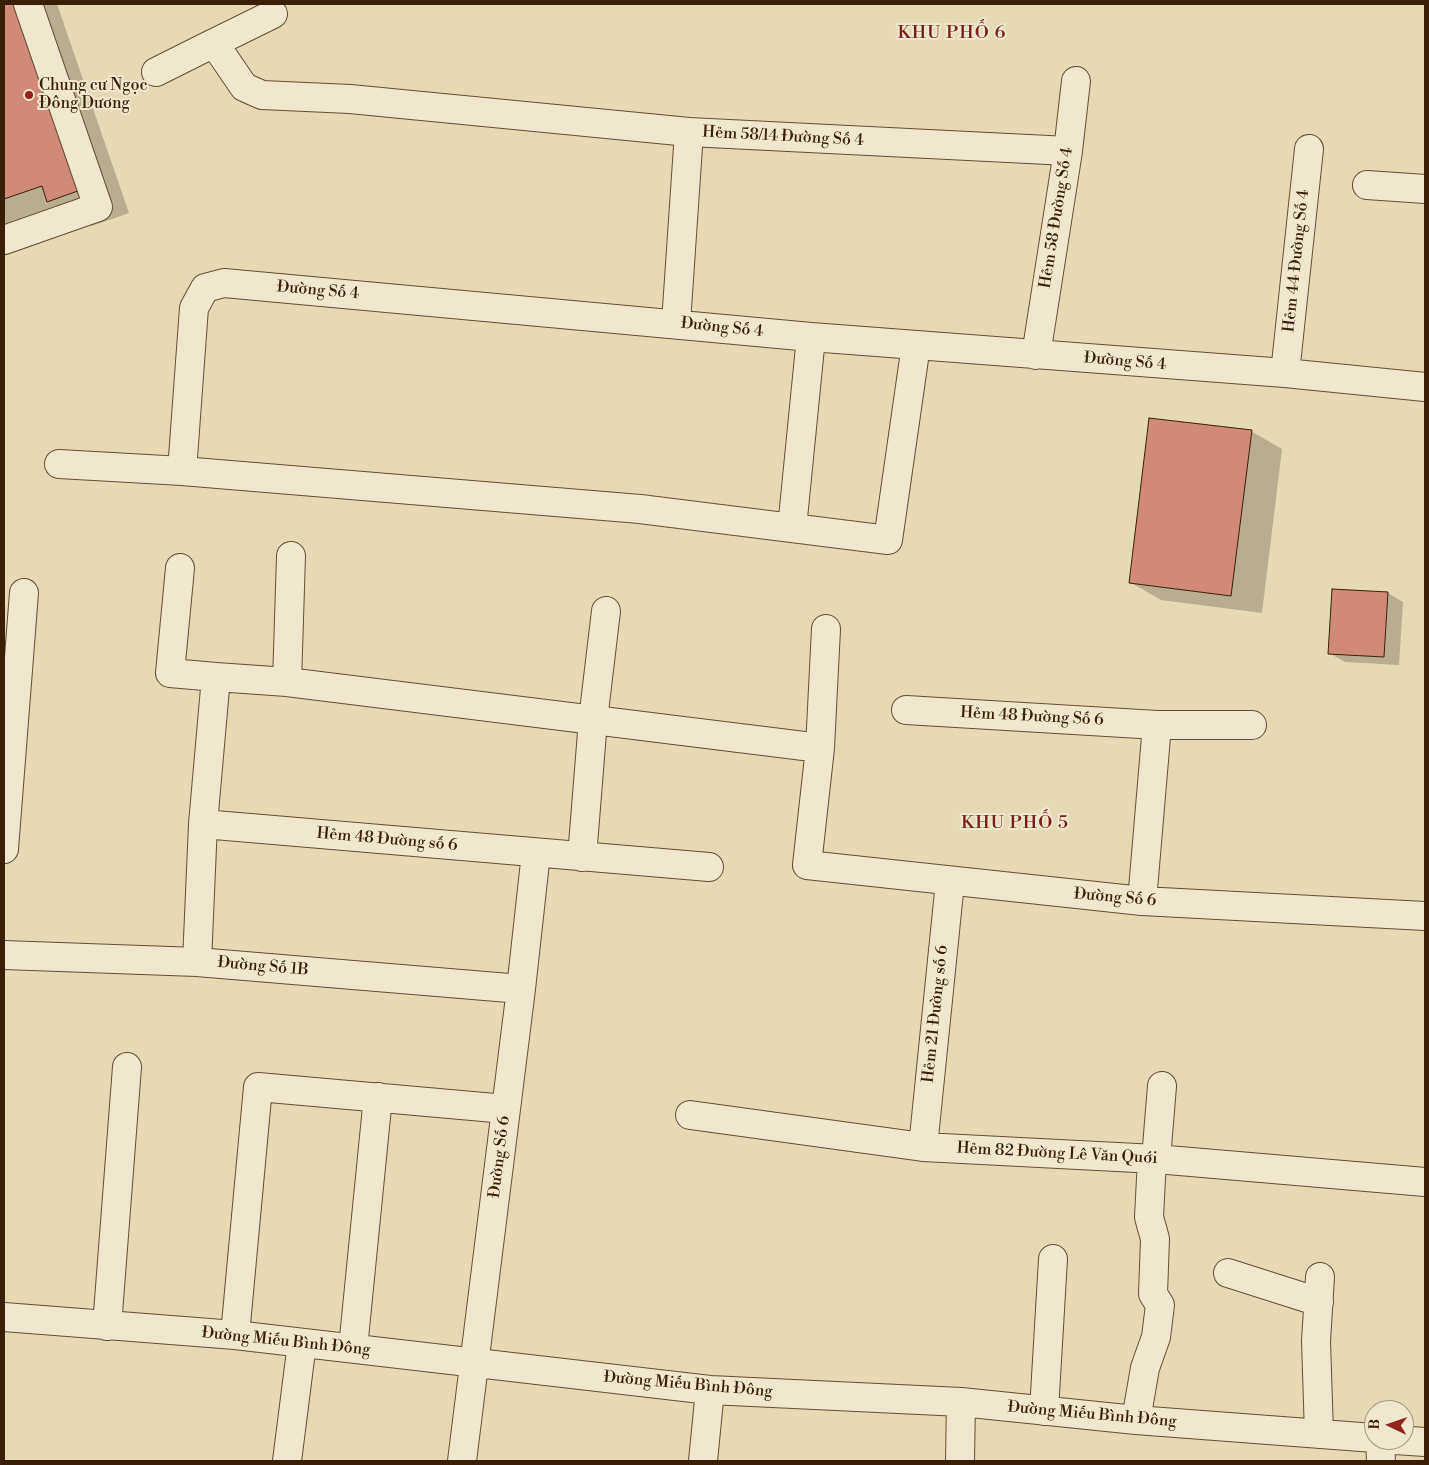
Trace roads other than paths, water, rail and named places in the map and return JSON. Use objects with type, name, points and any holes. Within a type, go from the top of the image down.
[{"type":"street","points":[[4,240],[98,206],[28,4]]},
{"type":"street","points":[[156,72],[273,14]]},
{"type":"street","points":[[214,43],[244,87],[262,95],[350,99],[689,132]]},
{"type":"street","name":"Hẻm 58 Đường Số 4","points":[[1036,355],[1068,151],[1076,81]]},
{"type":"street","name":"Hẻm 58/14 Đường Số 4","points":[[676,323],[689,132],[1068,151]]},
{"type":"street","name":"Hẻm 44 Đường Số 4","points":[[1285,373],[1309,149]]},
{"type":"street","points":[[1367,185],[1425,189]]},
{"type":"street","name":"Đường Số 4","points":[[182,471],[194,308],[205,288],[224,282],[811,337],[1285,373],[1425,387]]},
{"type":"street","points":[[792,528],[811,337]]},
{"type":"street","points":[[58,464],[182,471],[640,509],[888,540],[916,345]]},
{"type":"street","points":[[287,682],[291,556]]},
{"type":"street","points":[[180,568],[170,673],[287,682],[820,748],[826,629]]},
{"type":"street","points":[[4,848],[8,741],[24,593]]},
{"type":"street","points":[[582,858],[593,720],[606,611]]},
{"type":"street","points":[[197,962],[203,824],[216,677]]},
{"type":"street","name":"Hẻm 48 Đường Số 6","points":[[906,710],[1157,725],[1252,725]]},
{"type":"street","points":[[1142,901],[1157,725]]},
{"type":"street","name":"Đường Số 6","points":[[820,748],[807,865],[950,882],[1142,901],[1425,916]]},
{"type":"street","name":"Hẻm 48 Đường số 6","points":[[203,824],[582,858],[709,867]]},
{"type":"street","name":"Đường Số 6","points":[[462,1461],[521,989],[536,853]]},
{"type":"street","name":"Hẻm 21 Đường số 6","points":[[923,1147],[950,882]]},
{"type":"street","name":"Đường Số 1B","points":[[4,955],[197,962],[521,989]]},
{"type":"street","points":[[107,1326],[127,1067]]},
{"type":"street","points":[[1136,1420],[1145,1368],[1156,1337],[1160,1305],[1152,1294],[1155,1239],[1149,1217],[1162,1086]]},
{"type":"street","points":[[235,1335],[258,1087],[506,1109]]},
{"type":"street","points":[[353,1348],[378,1097]]},
{"type":"street","name":"Hẻm 82 Đường Lê Văn Quới","points":[[690,1115],[923,1147],[1154,1159],[1425,1182]]},
{"type":"street","points":[[1044,1411],[1053,1259]]},
{"type":"street","points":[[1228,1273],[1319,1289],[1316,1367],[1319,1434]]},
{"type":"street","name":"Đường Miếu Bình Đông","points":[[4,1316],[107,1326],[235,1335],[710,1390],[961,1402],[1136,1420],[1364,1437]]},
{"type":"street","points":[[287,1461],[302,1343]]},
{"type":"street","points":[[703,1461],[710,1390]]},
{"type":"street","points":[[960,1461],[961,1402]]},
{"type":"place","name":"Chung cư Ngọc Đông Dương","points":[[29,95]]},
{"type":"district","name":"KHU PHỐ 6","points":[[952,34]]},
{"type":"district","name":"KHU PHỐ 5","points":[[1015,824]]}]
